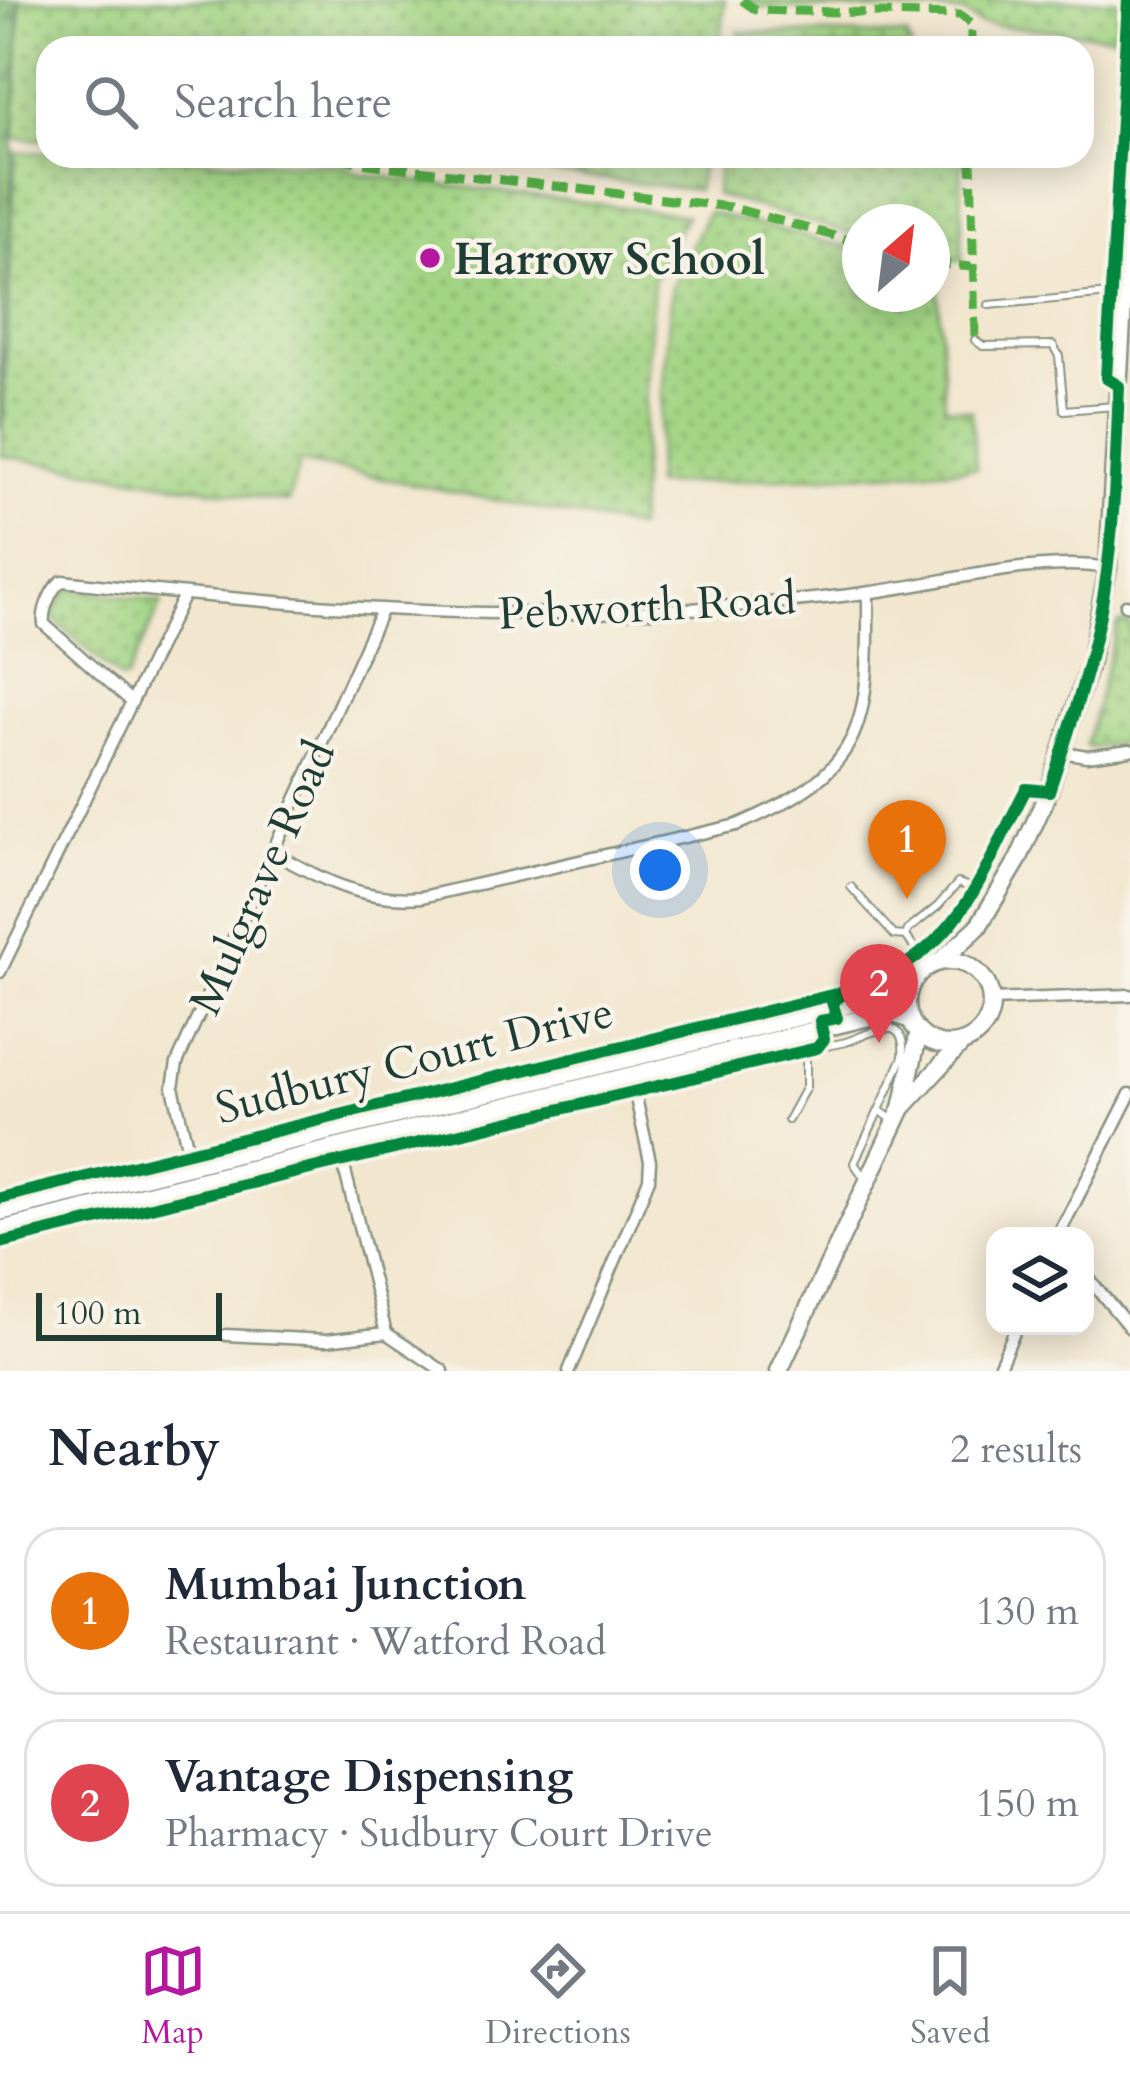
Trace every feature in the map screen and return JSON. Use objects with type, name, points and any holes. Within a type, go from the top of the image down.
[{"type":"main road","points":[[941,961],[982,920],[1018,860],[1049,790],[1090,662],[1108,568],[1125,293],[1130,102]]},
{"type":"main road","points":[[976,970],[974,949],[982,920]]},
{"type":"main road","points":[[899,1115],[962,1042],[983,1027],[991,1000],[976,970],[958,961],[929,965],[912,982],[907,1004],[915,1026],[934,1042],[962,1042]]},
{"type":"main road","name":"Sudbury Court Drive","points":[[0,1230],[42,1211],[236,1148],[573,1097],[752,1036],[851,995],[912,982]]},
{"type":"main road","name":"Sudbury Court Drive","points":[[0,1212],[42,1211],[70,1220],[394,1140],[417,1119],[752,1036],[804,1043],[889,1012],[915,1026]]},
{"type":"main road","points":[[779,1371],[899,1115],[915,1026]]},
{"type":"street","name":"Pebworth Road","points":[[132,702],[44,624],[57,584],[382,609],[525,614],[656,610],[868,593],[1054,566],[1108,568]]},
{"type":"street","points":[[272,853],[359,895],[422,898],[737,825],[786,805],[821,780],[847,750],[863,718],[869,682],[868,593]]},
{"type":"street","points":[[0,972],[184,595]]},
{"type":"street","name":"Mulgrave Road","points":[[188,1150],[173,1087],[177,1064],[382,609]]},
{"type":"street","points":[[1062,752],[1088,756],[1130,750]]},
{"type":"street","points":[[851,995],[946,934],[976,889],[1026,789],[1049,790]]},
{"type":"street","points":[[968,902],[982,920]]},
{"type":"street","points":[[991,1000],[1130,994]]},
{"type":"street","name":"Sudbury Court Drive","points":[[0,1198],[188,1150],[236,1148],[851,995]]},
{"type":"street","name":"Sudbury Court Drive","points":[[279,1167],[342,1159],[394,1140],[573,1097],[634,1089],[804,1043]]},
{"type":"street","points":[[569,1371],[649,1179],[650,1161],[634,1089]]},
{"type":"street","points":[[1063,1227],[1130,1094]]},
{"type":"street","points":[[342,1159],[386,1333]]},
{"type":"street","name":"Sudbury Court Drive","points":[[0,1243],[70,1220]]},
{"type":"street","points":[[1094,1285],[1130,1328]]},
{"type":"street","points":[[226,1335],[326,1340],[386,1333],[443,1371]]},
{"type":"street","points":[[997,1371],[1013,1335]]},
{"type":"lane","points":[[989,305],[1125,293]]},
{"type":"lane","points":[[975,340],[983,346],[1053,345],[1059,356],[1064,410],[1118,406]]},
{"type":"lane","points":[[906,936],[958,884],[976,889]]},
{"type":"lane","points":[[851,887],[894,935],[906,936],[919,954]]},
{"type":"lane","points":[[788,1120],[806,1087],[804,1043],[845,1042],[875,1029],[891,1029],[905,1048],[904,1057],[854,1163],[869,1183]]},
{"type":"lane","points":[[879,1110],[899,1115]]},
{"type":"green space","points":[[0,0],[20,0],[0,428]]},
{"type":"green space","points":[[21,0],[725,0],[721,36],[36,36],[36,139],[15,138]]},
{"type":"green space","points":[[746,0],[1118,0],[1117,36],[980,24],[962,12],[756,7]]},
{"type":"green space","points":[[739,32],[907,36],[738,36]]},
{"type":"green space","points":[[16,152],[36,153],[36,168],[349,168],[358,174],[686,215],[653,279],[637,528],[300,462],[288,502],[2,456]]},
{"type":"green space","points":[[513,168],[701,168],[697,190]]},
{"type":"green space","points":[[718,168],[961,168],[962,261],[950,259],[950,204],[842,204],[842,231],[715,195]]},
{"type":"green space","points":[[708,212],[842,246],[842,312],[939,312],[945,407],[971,410],[976,468],[654,485],[672,286]]},
{"type":"green space","points":[[67,588],[162,602],[126,679],[121,680],[55,620],[53,615]]},
{"type":"green space","points":[[1130,624],[1130,741],[1091,748],[1086,745],[1117,625]]},
{"type":"marked path","points":[[742,0],[756,10],[960,15],[971,23],[971,36]]},
{"type":"marked path","points":[[401,168],[730,207],[842,238]]},
{"type":"marked path","points":[[971,168],[975,340]]},
{"type":"marked path","points":[[950,265],[971,267]]},
{"type":"cycle path","points":[[0,1198],[865,987],[926,950],[947,928],[981,879],[1026,789],[1049,791],[1081,692],[1104,592],[1116,463],[1119,386],[1106,378],[1128,0]]},
{"type":"cycle path","points":[[0,1243],[817,1048],[824,1039],[820,1021],[837,1018],[832,1002],[846,992]]},
{"type":"place","name":"Harrow School","points":[[430,258]]},
{"type":"place","name":"Mumbai Junction","points":[[907,899]]},
{"type":"place","name":"Vantage Dispensing","points":[[879,1043]]}]
